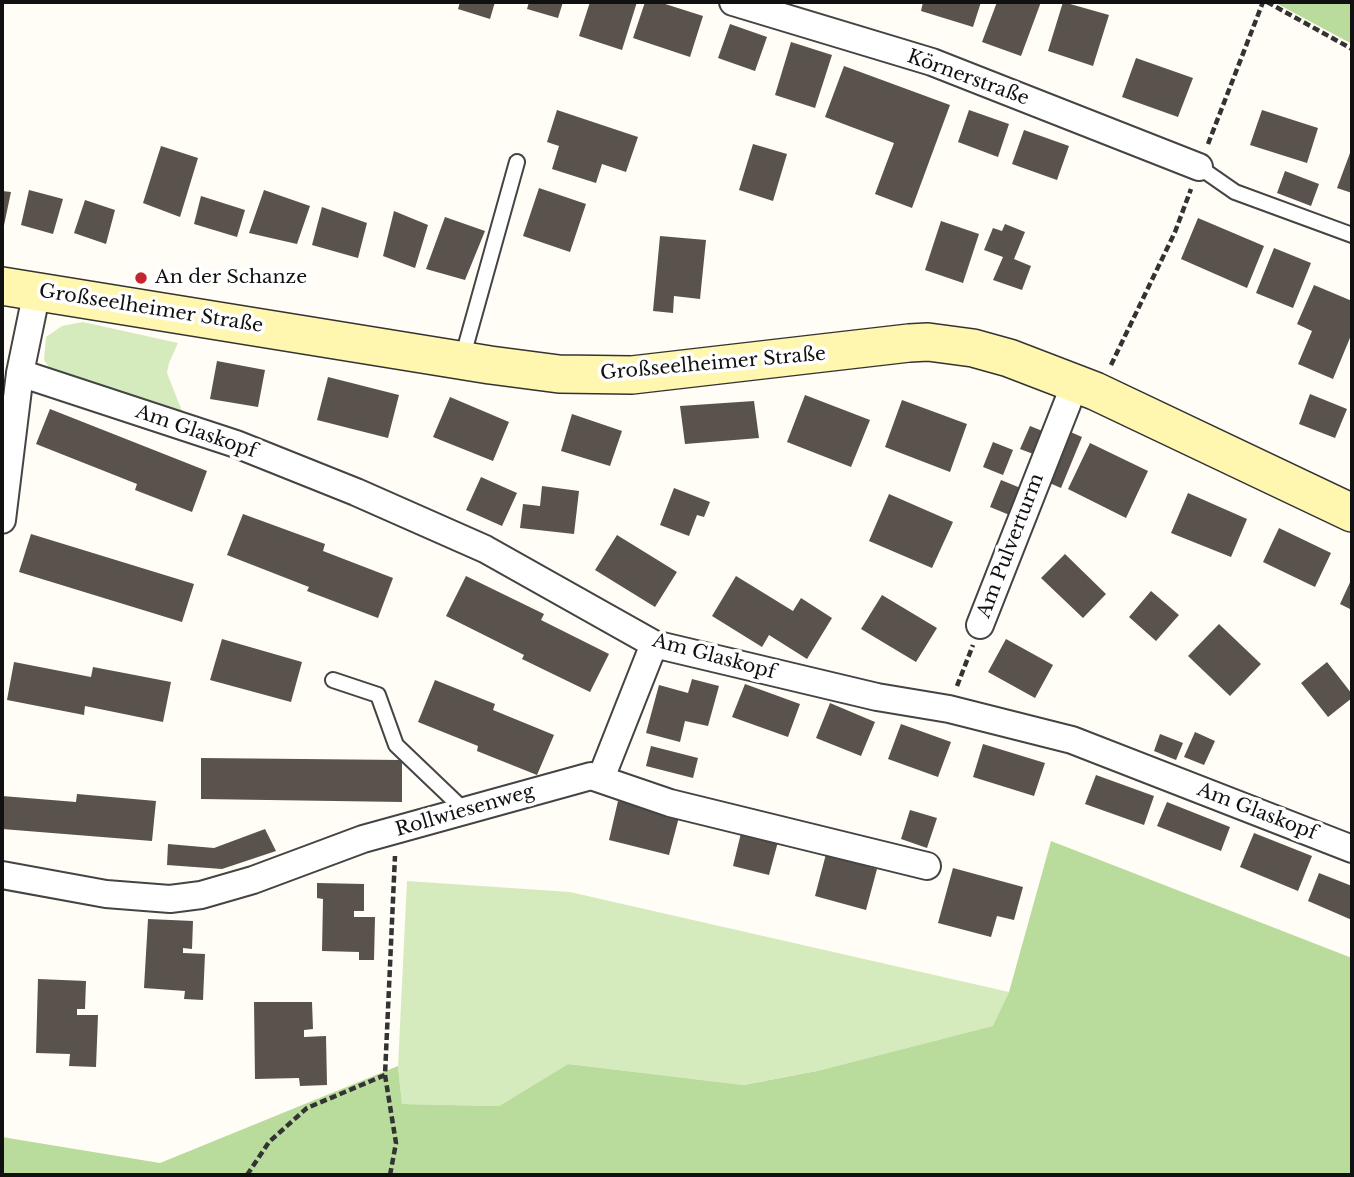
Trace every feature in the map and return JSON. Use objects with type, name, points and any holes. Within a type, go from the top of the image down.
[{"type":"main road","name":"Großseelheimer Straße","points":[[19,288],[462,360],[559,373],[632,375],[928,342],[973,348],[1009,358],[1085,387],[1352,513]]},
{"type":"street","name":"Körnerstraße","points":[[733,2],[932,62],[1199,167]]},
{"type":"street","points":[[2,520],[20,373],[19,288]]},
{"type":"street","name":"Am Glaskopf","points":[[20,373],[236,444],[356,492],[485,549],[654,644],[877,697],[949,709],[1072,740],[1352,849]]},
{"type":"street","name":"Am Pulverturm","points":[[980,625],[1085,387]]},
{"type":"street","points":[[654,644],[601,778],[635,793],[670,803],[927,866]]},
{"type":"street","name":"Rollwiesenweg","points":[[2,875],[106,894],[170,899],[201,895],[253,880],[363,839],[579,779],[591,776],[601,778]]},
{"type":"lane","points":[[462,360],[517,162]]},
{"type":"lane","points":[[1199,167],[1235,192],[1352,235]]},
{"type":"lane","points":[[334,680],[378,695],[396,745],[464,810]]},
{"type":"path","points":[[1085,387],[1108,370],[1174,232],[1265,2],[1352,49]]},
{"type":"path","name":"Am Pulverturm","points":[[949,709],[980,625]]},
{"type":"path","points":[[390,1175],[396,1143],[385,1074],[396,876]]},
{"type":"path","points":[[247,1175],[269,1142],[307,1108],[385,1074]]},
{"type":"green space","points":[[1274,2],[1352,2],[1352,44]]},
{"type":"green space","points":[[83,322],[178,343],[167,373],[184,416],[51,370],[44,360],[46,337],[62,326]]},
{"type":"green space","points":[[1051,841],[1352,958],[1352,1175],[2,1175],[2,1137],[160,1163],[398,1066],[402,1104],[499,1106],[568,1064],[743,1085],[817,1071],[993,1026],[1009,992]]},
{"type":"green space","points":[[407,881],[570,892],[1009,992],[994,1026],[817,1071],[742,1085],[568,1064],[499,1106],[402,1104],[398,1066]]},
{"type":"building","points":[[460,2],[495,2],[490,19],[458,9]]},
{"type":"building","points":[[529,2],[563,2],[558,18],[527,9]]},
{"type":"building","points":[[590,2],[637,2],[622,50],[579,36]]},
{"type":"building","points":[[645,2],[659,2],[703,16],[690,57],[633,38]]},
{"type":"building","points":[[923,2],[981,2],[973,27],[921,11]]},
{"type":"building","points":[[997,2],[1041,2],[1021,56],[982,42]]},
{"type":"building","points":[[1063,2],[1109,15],[1093,66],[1048,51]]},
{"type":"building","points":[[730,24],[767,37],[755,71],[718,58]]},
{"type":"building","points":[[791,42],[832,55],[815,108],[775,95]]},
{"type":"building","points":[[1136,58],[1193,78],[1178,117],[1122,97]]},
{"type":"building","points":[[844,66],[950,105],[912,208],[875,194],[894,143],[825,117]]},
{"type":"building","points":[[557,110],[638,137],[626,172],[602,164],[596,183],[552,169],[559,146],[547,142]]},
{"type":"building","points":[[969,110],[1009,124],[998,157],[958,142]]},
{"type":"building","points":[[1262,110],[1318,128],[1307,163],[1250,145]]},
{"type":"building","points":[[1024,130],[1069,146],[1057,180],[1012,164]]},
{"type":"building","points":[[753,144],[787,154],[773,201],[739,190]]},
{"type":"building","points":[[161,146],[198,158],[180,217],[143,203]]},
{"type":"building","points":[[1350,153],[1352,154],[1352,193],[1337,188]]},
{"type":"building","points":[[1285,171],[1319,184],[1311,206],[1277,193]]},
{"type":"building","points":[[539,188],[586,204],[570,252],[523,236]]},
{"type":"building","points":[[29,190],[63,199],[53,234],[21,225]]},
{"type":"building","points":[[264,190],[310,206],[297,244],[249,233]]},
{"type":"building","points":[[2,191],[11,192],[3,230],[2,230]]},
{"type":"building","points":[[201,196],[245,210],[237,237],[194,224]]},
{"type":"building","points":[[85,200],[115,210],[106,244],[74,233]]},
{"type":"building","points":[[322,207],[367,223],[358,258],[312,245]]},
{"type":"building","points":[[394,211],[428,225],[415,268],[383,256]]},
{"type":"building","points":[[445,217],[485,231],[465,280],[426,269]]},
{"type":"building","points":[[1198,218],[1264,246],[1247,288],[1181,259]]},
{"type":"building","points":[[941,221],[979,234],[963,283],[925,270]]},
{"type":"building","points":[[1005,224],[1025,232],[1014,259],[1031,266],[1022,290],[993,280],[1003,257],[984,250],[993,228],[1002,231]]},
{"type":"building","points":[[660,236],[706,240],[700,299],[674,296],[673,313],[653,311]]},
{"type":"building","points":[[1274,248],[1311,263],[1293,308],[1256,293]]},
{"type":"building","points":[[1314,285],[1352,301],[1352,333],[1333,379],[1298,364],[1312,331],[1297,324]]},
{"type":"building","points":[[217,361],[265,370],[258,407],[210,399]]},
{"type":"building","points":[[328,377],[399,395],[388,438],[317,420]]},
{"type":"building","points":[[1310,394],[1347,409],[1335,438],[1299,424]]},
{"type":"building","points":[[805,395],[870,420],[851,467],[787,442]]},
{"type":"building","points":[[450,397],[509,422],[493,461],[433,437]]},
{"type":"building","points":[[902,400],[967,424],[950,472],[885,447]]},
{"type":"building","points":[[754,401],[759,438],[685,444],[680,406]]},
{"type":"building","points":[[50,409],[207,471],[192,512],[135,490],[137,484],[36,444]]},
{"type":"building","points":[[572,414],[622,431],[610,466],[561,451]]},
{"type":"building","points":[[1030,426],[1045,432],[1036,455],[1020,449]]},
{"type":"building","points":[[1066,430],[1082,437],[1061,488],[1045,481]]},
{"type":"building","points":[[993,442],[1013,450],[1003,475],[983,467]]},
{"type":"building","points":[[1090,443],[1148,471],[1126,518],[1068,489]]},
{"type":"building","points":[[481,477],[517,493],[502,526],[466,510]]},
{"type":"building","points":[[1001,480],[1023,489],[1012,516],[990,507]]},
{"type":"building","points":[[542,486],[579,491],[574,534],[520,528],[523,504],[540,506]]},
{"type":"building","points":[[674,488],[710,502],[704,517],[697,515],[689,536],[660,525]]},
{"type":"building","points":[[1188,493],[1247,519],[1231,557],[1171,533]]},
{"type":"building","points":[[889,494],[953,522],[932,568],[869,541]]},
{"type":"building","points":[[243,514],[325,544],[323,551],[393,578],[378,618],[307,591],[309,587],[227,555]]},
{"type":"building","points":[[1279,528],[1331,553],[1315,587],[1263,562]]},
{"type":"building","points":[[31,534],[194,584],[182,622],[19,572]]},
{"type":"building","points":[[617,535],[677,572],[655,607],[595,570]]},
{"type":"building","points":[[1065,554],[1106,594],[1083,618],[1041,578]]},
{"type":"building","points":[[466,576],[544,614],[541,620],[609,654],[590,692],[522,659],[524,655],[446,616]]},
{"type":"building","points":[[736,576],[793,611],[801,598],[832,618],[807,659],[769,635],[762,647],[712,616]]},
{"type":"building","points":[[1352,578],[1352,610],[1340,604]]},
{"type":"building","points":[[1151,591],[1179,615],[1156,641],[1129,617]]},
{"type":"building","points":[[882,595],[937,628],[916,662],[861,629]]},
{"type":"building","points":[[1219,624],[1261,664],[1230,696],[1188,656]]},
{"type":"building","points":[[222,639],[302,662],[291,702],[210,680]]},
{"type":"building","points":[[1006,639],[1053,665],[1035,698],[988,672]]},
{"type":"building","points":[[14,662],[91,677],[93,667],[171,682],[163,722],[85,706],[84,715],[7,700]]},
{"type":"building","points":[[1327,662],[1352,694],[1352,698],[1328,717],[1301,683]]},
{"type":"building","points":[[692,679],[719,686],[708,726],[685,721],[680,742],[646,733],[659,685],[688,693]]},
{"type":"building","points":[[435,680],[495,704],[493,710],[554,735],[537,775],[477,751],[478,746],[418,722]]},
{"type":"building","points":[[745,684],[800,704],[788,737],[732,717]]},
{"type":"building","points":[[830,703],[875,722],[861,756],[816,738]]},
{"type":"building","points":[[901,724],[951,742],[938,777],[888,759]]},
{"type":"building","points":[[1195,732],[1215,741],[1204,765],[1184,757]]},
{"type":"building","points":[[1160,734],[1183,743],[1176,760],[1154,751]]},
{"type":"building","points":[[983,744],[1045,763],[1034,796],[973,777]]},
{"type":"building","points":[[651,746],[698,758],[693,778],[646,766]]},
{"type":"building","points":[[201,758],[402,760],[402,802],[201,799]]},
{"type":"building","points":[[1096,775],[1154,796],[1144,825],[1085,804]]},
{"type":"building","points":[[77,794],[156,801],[152,841],[2,829],[2,796],[76,802]]},
{"type":"building","points":[[618,801],[679,817],[669,855],[609,840]]},
{"type":"building","points":[[1167,802],[1230,827],[1221,851],[1157,826]]},
{"type":"building","points":[[910,810],[937,818],[927,848],[901,839]]},
{"type":"building","points":[[265,829],[276,851],[222,869],[167,865],[168,844],[214,848]]},
{"type":"building","points":[[742,829],[779,838],[769,875],[733,866]]},
{"type":"building","points":[[1254,833],[1312,856],[1298,891],[1240,867]]},
{"type":"building","points":[[826,854],[877,869],[866,910],[815,896]]},
{"type":"building","points":[[953,868],[1023,887],[1014,920],[997,916],[991,937],[938,923]]},
{"type":"building","points":[[1319,873],[1352,886],[1352,920],[1308,901]]},
{"type":"building","points":[[317,883],[364,884],[364,911],[354,911],[354,917],[375,917],[374,960],[359,960],[359,952],[322,951],[323,899],[317,898]]},
{"type":"building","points":[[148,919],[193,921],[192,949],[183,948],[183,953],[205,954],[203,1000],[184,999],[185,991],[144,988]]},
{"type":"building","points":[[38,979],[86,981],[85,1009],[77,1009],[77,1015],[98,1015],[96,1067],[69,1066],[70,1054],[36,1053]]},
{"type":"building","points":[[254,1002],[312,1002],[313,1029],[304,1030],[304,1037],[326,1036],[327,1085],[300,1086],[299,1078],[255,1079]]},
{"type":"place","name":"An der Schanze","points":[[141,278]]}]
